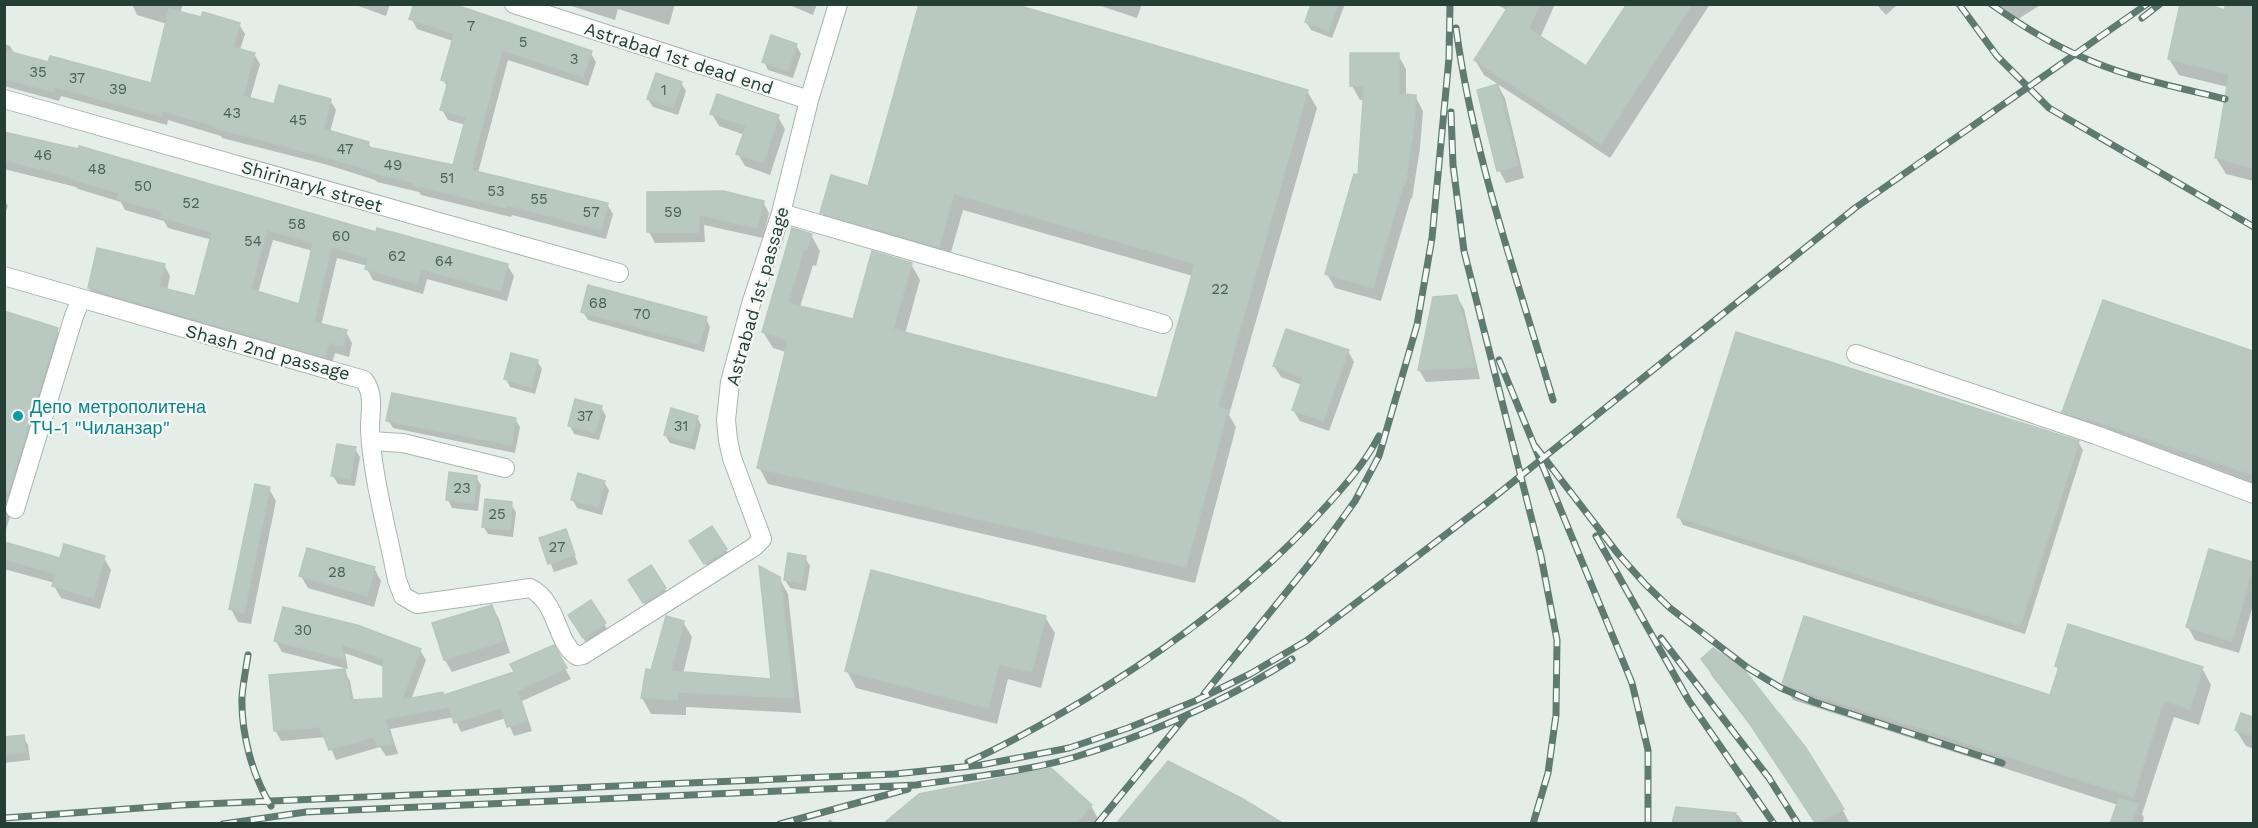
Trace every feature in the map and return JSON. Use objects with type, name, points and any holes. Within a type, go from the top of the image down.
[{"type":"street","name":"Astrabad 1st dead end","points":[[514,4],[809,100]]},
{"type":"street","name":"Astrabad 1st passage","points":[[569,649],[577,656],[591,652],[754,547],[762,538],[732,458],[726,420],[730,382],[751,304],[781,213],[809,100],[838,4]]},
{"type":"street","name":"Shirinaryk street","points":[[4,99],[619,273]]},
{"type":"street","points":[[781,213],[1163,324]]},
{"type":"street","name":"Shash 2nd passage","points":[[4,276],[360,377],[371,392],[373,457],[397,580],[404,596],[417,604],[530,588],[548,603],[569,649]]},
{"type":"street","points":[[15,509],[81,299]]},
{"type":"street","points":[[1856,354],[2096,435],[2253,494]]},
{"type":"street","points":[[371,441],[403,443],[505,468]]},
{"type":"building","points":[[414,4],[453,4],[592,51],[583,77],[502,50],[471,170],[608,203],[601,230],[506,205],[506,208],[413,185],[414,183],[162,111],[161,116],[55,87],[54,92],[4,79],[4,50],[48,62],[50,56],[151,83],[169,9],[201,17],[203,12],[240,23],[233,47],[255,53],[243,96],[274,104],[279,85],[331,99],[324,129],[369,142],[368,147],[453,165],[466,117],[440,110],[448,82],[441,80],[454,34],[409,19]]},
{"type":"building","points":[[919,4],[1013,4],[1308,90],[1218,407],[1228,410],[1186,567],[757,468],[788,340],[762,332],[792,228],[812,234],[807,250],[804,249],[788,303],[853,319],[872,251],[912,263],[893,329],[1157,398],[1195,264],[954,194],[939,247],[820,213],[831,175],[868,186]]},
{"type":"building","points":[[1311,4],[1338,4],[1328,31],[1305,22]]},
{"type":"building","points":[[1510,4],[1540,4],[1529,29],[1586,66],[1627,4],[1692,4],[1601,144],[1474,60]]},
{"type":"building","points":[[2180,4],[2206,4],[2225,10],[2225,4],[2253,4],[2253,168],[2215,158],[2229,74],[2168,59]]},
{"type":"building","points":[[771,35],[797,44],[788,71],[762,62]]},
{"type":"building","points":[[1350,53],[1399,53],[1399,94],[1416,95],[1405,185],[1403,185],[1373,288],[1325,274],[1354,174],[1358,175],[1364,86],[1350,86]]},
{"type":"building","points":[[656,73],[682,82],[673,108],[647,99]]},
{"type":"building","points":[[1498,84],[1518,166],[1497,171],[1477,90]]},
{"type":"building","points":[[717,94],[779,115],[763,163],[736,154],[746,126],[710,114]]},
{"type":"building","points":[[4,132],[78,149],[79,146],[376,232],[377,228],[508,264],[501,291],[421,269],[417,284],[365,269],[368,258],[331,247],[314,322],[347,330],[343,346],[329,343],[325,357],[88,288],[97,248],[165,264],[159,287],[195,296],[212,232],[160,217],[162,212],[117,199],[119,193],[70,179],[70,177],[4,160]],"holes":[[[267,230],[313,243],[299,304],[251,289]]]},
{"type":"building","points":[[723,191],[764,201],[757,228],[699,215],[699,232],[647,232],[647,192]]},
{"type":"building","points":[[588,285],[707,317],[699,344],[581,312]]},
{"type":"building","points":[[1457,295],[1475,367],[1418,370],[1433,297]]},
{"type":"building","points":[[2103,300],[2253,351],[2253,475],[2086,418],[2086,420],[2062,412]]},
{"type":"building","name":"Депо метрополитена ТЧ-1 \"Чиланзар\"","points":[[4,311],[58,328],[8,493],[4,492]]},
{"type":"building","points":[[1286,329],[1349,350],[1323,421],[1292,410],[1303,378],[1273,366]]},
{"type":"building","points":[[1736,332],[2079,441],[2020,626],[1677,517]]},
{"type":"building","points":[[511,353],[538,360],[531,387],[504,379]]},
{"type":"building","points":[[392,393],[516,418],[511,445],[386,421]]},
{"type":"building","points":[[575,399],[602,406],[595,433],[568,426]]},
{"type":"building","points":[[671,408],[698,416],[691,442],[664,435]]},
{"type":"building","points":[[337,444],[356,447],[350,479],[331,476]]},
{"type":"building","points":[[449,472],[477,476],[474,503],[446,500]]},
{"type":"building","points":[[578,473],[605,481],[598,507],[571,500]]},
{"type":"building","points":[[255,484],[270,487],[244,613],[229,609]]},
{"type":"building","points":[[485,499],[512,502],[510,530],[482,527]]},
{"type":"building","points":[[712,526],[727,549],[704,564],[689,541]]},
{"type":"building","points":[[566,529],[575,555],[548,564],[539,538]]},
{"type":"building","points":[[4,542],[60,558],[64,544],[105,556],[93,598],[52,586],[56,574],[4,559]]},
{"type":"building","points":[[307,548],[375,567],[367,596],[299,576]]},
{"type":"building","points":[[2209,549],[2253,562],[2232,641],[2186,627]]},
{"type":"building","points":[[788,553],[806,556],[802,583],[784,580]]},
{"type":"building","points":[[651,565],[666,588],[643,603],[628,580]]},
{"type":"building","points":[[759,566],[780,577],[794,698],[678,692],[678,700],[641,698],[646,669],[651,670],[666,616],[684,621],[671,671],[771,679]]},
{"type":"building","points":[[871,570],[1046,616],[1032,672],[999,664],[988,708],[845,671]]},
{"type":"building","points":[[591,600],[606,623],[583,638],[568,615]]},
{"type":"building","points":[[492,605],[504,641],[444,660],[432,623]]},
{"type":"building","points":[[283,607],[357,625],[421,649],[402,700],[443,692],[444,695],[514,672],[510,664],[554,645],[567,668],[517,691],[527,721],[507,727],[501,708],[454,723],[449,707],[385,719],[393,744],[378,746],[374,737],[329,750],[320,727],[274,731],[269,675],[345,669],[351,700],[383,698],[383,659],[341,644],[344,659],[274,641]]},
{"type":"building","points":[[1804,616],[2050,695],[2059,667],[2055,666],[2068,624],[2203,667],[2190,709],[2164,701],[2133,797],[1782,684]]},
{"type":"building","points":[[1713,648],[1742,667],[1806,748],[1844,809],[1816,824],[1742,712],[1701,659]]},
{"type":"building","points":[[2241,713],[2253,717],[2253,736],[2235,730]]},
{"type":"building","points":[[24,735],[26,752],[4,755],[4,737]]},
{"type":"building","points":[[1168,761],[1243,799],[1284,824],[1116,824]]},
{"type":"building","points":[[1051,768],[1092,805],[1075,824],[883,824],[919,794]]},
{"type":"building","points":[[2119,798],[2138,804],[2131,824],[2110,824]]},
{"type":"building","points":[[1676,807],[1736,813],[1735,824],[1672,824]]},
{"type":"railway","points":[[1204,694],[1314,558],[1355,501],[1379,456],[1417,325],[1432,238],[1449,58],[1450,4]]},
{"type":"railway","points":[[1959,4],[1997,56],[2049,108],[2254,227]]},
{"type":"railway","points":[[1991,4],[2039,36],[2091,61],[2140,78],[2225,99]]},
{"type":"railway","points":[[4,818],[181,805],[895,774],[981,765],[1069,748],[1128,728],[1195,701],[1250,674],[1306,641],[1483,506],[1855,208],[2147,4]]},
{"type":"railway","points":[[2142,18],[2160,4]]},
{"type":"railway","points":[[1456,28],[1473,123],[1497,216],[1553,400]]},
{"type":"railway","points":[[1451,112],[1453,165],[1464,251],[1541,556],[1557,640],[1556,715],[1548,773],[1533,824]]},
{"type":"railway","points":[[1499,360],[1632,683],[1648,750],[1648,824]]},
{"type":"railway","points":[[968,762],[1084,700],[1147,660],[1208,616],[1265,568],[1318,515],[1359,467],[1379,436]]},
{"type":"railway","points":[[1535,446],[1619,555],[1645,584],[1670,608],[1748,668],[1781,688],[1814,702],[2002,763]]},
{"type":"railway","points":[[1596,536],[1689,701],[1774,824]]},
{"type":"railway","points":[[1661,638],[1769,778],[1798,824]]},
{"type":"railway","points":[[248,655],[242,697],[243,725],[253,767],[271,806]]},
{"type":"railway","points":[[223,824],[306,812],[916,785],[996,774],[1075,757],[1132,738],[1241,689],[1292,659]]},
{"type":"railway","points":[[1097,824],[1185,717]]},
{"type":"railway","points":[[780,824],[908,789]]},
{"type":"place","name":"Депо метрополитена ТЧ-1 \"Чиланзар\"","points":[[18,416]]}]
